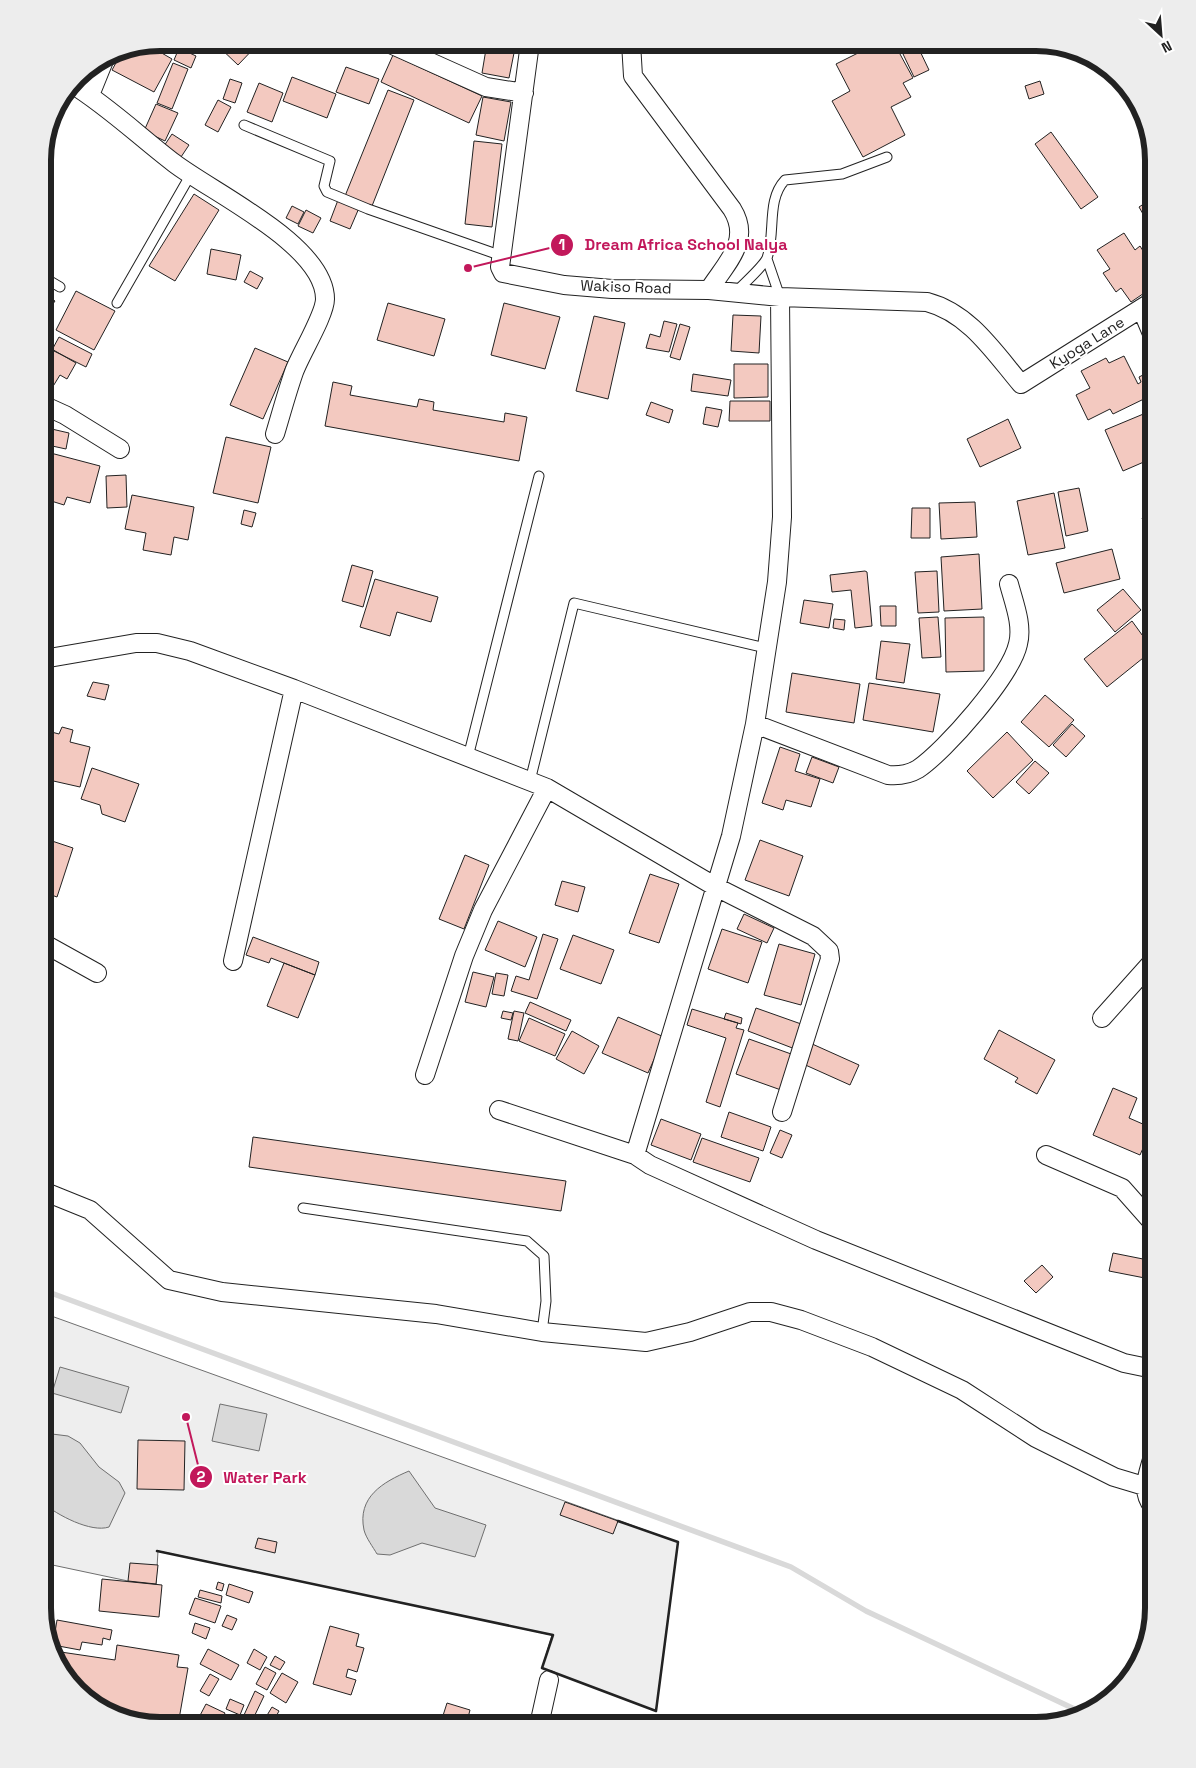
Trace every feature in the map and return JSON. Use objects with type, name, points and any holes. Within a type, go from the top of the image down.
[{"type":"street","points":[[408,51],[486,87],[524,93]]},
{"type":"street","points":[[502,256],[529,51]]},
{"type":"street","points":[[631,51],[633,76],[732,210],[741,226],[741,236],[736,248],[709,290]]},
{"type":"street","points":[[90,95],[100,70]]},
{"type":"street","points":[[79,88],[191,174],[275,229],[310,262],[321,278],[325,300],[294,371],[275,434]]},
{"type":"street","name":"Wakiso Road","points":[[502,256],[500,267],[503,273],[564,284],[612,289],[709,290],[780,297],[927,302],[957,315],[975,330],[1021,384]]},
{"type":"street","points":[[635,1154],[731,836],[755,724],[777,582],[782,517],[780,297]]},
{"type":"street","name":"Kyoga Lane","points":[[1021,384],[1145,308]]},
{"type":"street","points":[[51,409],[120,449]]},
{"type":"street","points":[[755,724],[888,774],[902,776],[916,770],[934,757],[994,689],[1015,655],[1020,627],[1009,584]]},
{"type":"street","points":[[51,658],[136,643],[157,643],[190,651],[294,689],[547,788],[716,887],[813,936],[829,951],[830,959],[782,1112]]},
{"type":"street","points":[[233,961],[294,689]]},
{"type":"street","points":[[425,1075],[445,1009],[483,910],[547,788]]},
{"type":"street","points":[[51,947],[97,973]]},
{"type":"street","points":[[1102,1018],[1145,971]]},
{"type":"street","points":[[499,1110],[635,1154],[650,1165],[816,1240],[1124,1362],[1145,1367]]},
{"type":"street","points":[[1046,1155],[1122,1188],[1145,1213]]},
{"type":"street","points":[[51,1194],[90,1210],[169,1280],[222,1292],[436,1314],[542,1332],[646,1342],[690,1332],[750,1312],[771,1312],[801,1320],[872,1347],[962,1390],[1036,1438],[1114,1477],[1144,1486]]},
{"type":"street","points":[[1145,1483],[1145,1490]]},
{"type":"street","points":[[541,1717],[549,1680]]},
{"type":"lane","points":[[244,125],[330,161],[324,186],[327,192],[368,210],[502,256]]},
{"type":"lane","points":[[780,297],[766,259],[775,200],[780,185],[785,180],[842,174],[887,157]]},
{"type":"lane","points":[[117,303],[191,174]]},
{"type":"lane","points":[[735,292],[766,259]]},
{"type":"lane","points":[[51,282],[60,287]]},
{"type":"lane","points":[[468,757],[539,476]]},
{"type":"lane","points":[[530,781],[574,603],[766,648]]},
{"type":"lane","points":[[304,1208],[528,1241],[544,1256],[546,1301],[542,1332]]},
{"type":"shaded area","points":[[51,1316],[678,1542],[656,1711],[542,1668],[552,1635],[158,1551],[156,1584],[128,1581],[51,1565]]},
{"type":"shaded area","points":[[60,1367],[129,1387],[121,1413],[52,1393]]},
{"type":"shaded area","points":[[220,1404],[267,1414],[259,1451],[212,1441]]},
{"type":"shaded area","points":[[51,1434],[68,1436],[80,1443],[99,1467],[119,1482],[125,1493],[109,1527],[93,1527],[74,1522],[51,1509]]},
{"type":"shaded area","points":[[409,1471],[435,1508],[486,1525],[475,1557],[422,1543],[390,1555],[377,1554],[364,1530],[364,1508],[374,1492],[381,1486]]},
{"type":"building","points":[[159,51],[172,59],[154,92],[112,70],[117,61],[146,52]]},
{"type":"building","points":[[178,51],[185,51],[196,56],[191,68],[174,60]]},
{"type":"building","points":[[223,51],[251,51],[238,65]]},
{"type":"building","points":[[486,51],[514,51],[509,78],[482,73]]},
{"type":"building","points":[[862,51],[898,51],[913,78],[903,83],[911,97],[891,107],[905,135],[863,157],[832,101],[850,91],[836,64]]},
{"type":"building","points":[[909,51],[920,51],[929,70],[914,77],[903,54]]},
{"type":"building","points":[[393,55],[482,96],[469,123],[381,82]]},
{"type":"building","points":[[173,63],[188,69],[172,109],[157,103]]},
{"type":"building","points":[[346,67],[379,79],[369,104],[336,92]]},
{"type":"building","points":[[292,77],[336,94],[327,118],[283,101]]},
{"type":"building","points":[[230,79],[242,83],[235,103],[223,99]]},
{"type":"building","points":[[1040,81],[1044,94],[1029,99],[1025,86]]},
{"type":"building","points":[[259,83],[283,93],[272,122],[247,112]]},
{"type":"building","points":[[388,90],[414,100],[372,206],[345,196]]},
{"type":"building","points":[[483,97],[511,102],[504,141],[476,135]]},
{"type":"building","points":[[218,100],[231,107],[218,132],[205,125]]},
{"type":"building","points":[[156,104],[178,113],[165,141],[144,131]]},
{"type":"building","points":[[1051,132],[1098,197],[1081,209],[1035,144]]},
{"type":"building","points":[[172,134],[189,145],[179,160],[162,149]]},
{"type":"building","points":[[474,141],[502,144],[492,227],[465,224]]},
{"type":"building","points":[[194,194],[219,210],[175,281],[149,266]]},
{"type":"building","points":[[338,200],[359,208],[350,229],[330,221]]},
{"type":"building","points":[[1145,203],[1145,218],[1139,207]]},
{"type":"building","points":[[292,206],[304,212],[298,224],[286,218]]},
{"type":"building","points":[[306,210],[321,218],[313,233],[298,226]]},
{"type":"building","points":[[1124,233],[1135,250],[1140,246],[1145,254],[1145,292],[1131,302],[1121,288],[1116,292],[1103,273],[1110,269],[1097,250]]},
{"type":"building","points":[[211,249],[241,255],[236,280],[207,274]]},
{"type":"building","points":[[250,271],[263,278],[257,289],[244,282]]},
{"type":"building","points":[[76,291],[115,311],[94,350],[56,330]]},
{"type":"building","points":[[51,298],[55,301],[51,307]]},
{"type":"building","points":[[388,303],[445,319],[434,356],[377,340]]},
{"type":"building","points":[[504,303],[560,317],[545,369],[491,355]]},
{"type":"building","points":[[733,315],[761,316],[759,353],[731,351]]},
{"type":"building","points":[[594,316],[625,323],[608,399],[576,391]]},
{"type":"building","points":[[664,321],[677,324],[669,352],[646,348],[650,334],[660,337]]},
{"type":"building","points":[[680,324],[690,327],[680,360],[670,357]]},
{"type":"building","points":[[59,337],[92,354],[86,367],[52,350]]},
{"type":"building","points":[[255,348],[288,362],[263,419],[230,405]]},
{"type":"building","points":[[51,349],[76,363],[67,379],[60,375],[52,388]]},
{"type":"building","points":[[1124,356],[1138,384],[1141,382],[1139,377],[1145,374],[1145,398],[1113,414],[1110,409],[1088,420],[1076,395],[1090,388],[1081,371],[1106,358],[1109,363]]},
{"type":"building","points":[[734,364],[768,364],[768,397],[734,398]]},
{"type":"building","points":[[693,374],[731,380],[728,396],[691,391]]},
{"type":"building","points":[[333,382],[352,386],[350,395],[417,407],[419,399],[434,402],[433,410],[504,422],[505,413],[527,417],[519,461],[325,426]]},
{"type":"building","points":[[730,401],[770,401],[770,421],[729,421]]},
{"type":"building","points":[[651,402],[673,410],[669,423],[646,415]]},
{"type":"building","points":[[706,407],[722,410],[718,427],[703,424]]},
{"type":"building","points":[[1145,413],[1145,461],[1123,471],[1105,430]]},
{"type":"building","points":[[1008,419],[1021,448],[980,467],[967,439]]},
{"type":"building","points":[[51,429],[69,433],[66,449],[51,446]]},
{"type":"building","points":[[226,437],[271,447],[258,503],[213,493]]},
{"type":"building","points":[[51,453],[100,466],[90,503],[67,497],[64,505],[51,501]]},
{"type":"building","points":[[126,475],[127,507],[107,508],[106,476]]},
{"type":"building","points":[[1079,488],[1088,531],[1066,536],[1058,492]]},
{"type":"building","points":[[1054,493],[1065,548],[1028,555],[1017,501]]},
{"type":"building","points":[[132,495],[194,507],[188,540],[174,537],[171,555],[143,550],[146,533],[125,529]]},
{"type":"building","points":[[975,502],[977,537],[941,539],[939,503]]},
{"type":"building","points":[[912,508],[930,508],[930,538],[911,538]]},
{"type":"building","points":[[244,510],[256,513],[252,527],[241,524]]},
{"type":"building","points":[[1112,549],[1120,579],[1064,593],[1056,563]]},
{"type":"building","points":[[979,554],[982,609],[944,611],[941,557]]},
{"type":"building","points":[[352,565],[373,571],[363,607],[342,601]]},
{"type":"building","points":[[937,571],[939,612],[918,613],[915,572]]},
{"type":"building","points":[[867,572],[872,626],[855,628],[851,590],[832,592],[830,575]]},
{"type":"building","points":[[375,579],[438,597],[431,622],[397,612],[390,636],[360,627]]},
{"type":"building","points":[[1123,589],[1141,610],[1115,632],[1097,610]]},
{"type":"building","points":[[804,600],[833,604],[829,628],[800,623]]},
{"type":"building","points":[[880,606],[896,606],[896,626],[881,626]]},
{"type":"building","points":[[938,617],[941,657],[922,658],[919,618]]},
{"type":"building","points":[[984,617],[984,671],[946,672],[945,618]]},
{"type":"building","points":[[834,619],[845,620],[844,630],[833,628]]},
{"type":"building","points":[[1132,621],[1145,639],[1145,656],[1107,687],[1084,659]]},
{"type":"building","points":[[881,641],[910,644],[904,683],[876,679]]},
{"type":"building","points":[[792,673],[860,684],[854,723],[786,712]]},
{"type":"building","points":[[93,682],[109,685],[105,700],[87,696]]},
{"type":"building","points":[[869,683],[940,694],[933,732],[863,720]]},
{"type":"building","points":[[1045,695],[1074,720],[1049,747],[1021,722]]},
{"type":"building","points":[[1072,724],[1085,736],[1066,757],[1053,745]]},
{"type":"building","points":[[62,727],[73,730],[70,742],[90,747],[80,787],[51,780],[51,732],[59,734]]},
{"type":"building","points":[[1007,732],[1033,760],[993,798],[967,771]]},
{"type":"building","points":[[780,747],[800,754],[795,771],[820,779],[811,807],[786,800],[783,810],[762,803]]},
{"type":"building","points":[[812,757],[839,767],[833,783],[806,773]]},
{"type":"building","points":[[1035,761],[1049,773],[1029,794],[1016,782]]},
{"type":"building","points":[[92,768],[139,784],[125,822],[102,814],[100,805],[81,799]]},
{"type":"building","points":[[760,840],[803,856],[789,896],[745,880]]},
{"type":"building","points":[[52,841],[73,848],[57,897],[51,895]]},
{"type":"building","points":[[465,855],[489,865],[464,929],[439,919]]},
{"type":"building","points":[[650,874],[679,884],[659,943],[629,933]]},
{"type":"building","points":[[562,881],[585,887],[578,912],[555,905]]},
{"type":"building","points":[[744,914],[774,928],[767,943],[737,929]]},
{"type":"building","points":[[498,921],[537,937],[525,967],[485,950]]},
{"type":"building","points":[[722,929],[762,942],[748,983],[708,969]]},
{"type":"building","points":[[543,934],[558,939],[537,999],[511,991],[516,976],[529,980]]},
{"type":"building","points":[[573,935],[614,950],[601,984],[560,969]]},
{"type":"building","points":[[253,937],[319,962],[315,975],[271,958],[269,963],[246,955]]},
{"type":"building","points":[[779,944],[815,954],[801,1005],[764,995]]},
{"type":"building","points":[[284,963],[315,975],[298,1018],[267,1006]]},
{"type":"building","points":[[473,972],[494,977],[486,1007],[465,1002]]},
{"type":"building","points":[[496,973],[508,975],[504,996],[492,994]]},
{"type":"building","points":[[530,1002],[571,1020],[566,1031],[525,1013]]},
{"type":"building","points":[[756,1008],[804,1025],[795,1049],[748,1031]]},
{"type":"building","points":[[692,1009],[738,1023],[736,1028],[744,1030],[720,1107],[706,1102],[726,1038],[687,1025]]},
{"type":"building","points":[[503,1011],[513,1013],[511,1020],[501,1018]]},
{"type":"building","points":[[514,1011],[524,1013],[518,1041],[508,1039]]},
{"type":"building","points":[[726,1013],[742,1018],[741,1024],[724,1019]]},
{"type":"building","points":[[618,1017],[664,1037],[648,1073],[602,1053]]},
{"type":"building","points":[[529,1018],[565,1034],[555,1056],[519,1041]]},
{"type":"building","points":[[999,1030],[1055,1060],[1037,1094],[1015,1082],[1018,1078],[984,1059]]},
{"type":"building","points":[[572,1031],[599,1046],[584,1074],[556,1059]]},
{"type":"building","points":[[749,1039],[794,1055],[781,1090],[736,1074]]},
{"type":"building","points":[[810,1043],[859,1065],[850,1085],[801,1063]]},
{"type":"building","points":[[1113,1088],[1137,1098],[1129,1118],[1145,1125],[1145,1144],[1140,1155],[1093,1135]]},
{"type":"building","points":[[729,1112],[771,1127],[763,1151],[721,1137]]},
{"type":"building","points":[[661,1119],[701,1134],[691,1160],[651,1145]]},
{"type":"building","points":[[780,1130],[792,1135],[782,1158],[770,1153]]},
{"type":"building","points":[[253,1137],[566,1181],[561,1211],[249,1167]]},
{"type":"building","points":[[702,1138],[759,1158],[750,1182],[693,1162]]},
{"type":"building","points":[[1113,1253],[1145,1259],[1145,1278],[1109,1271]]},
{"type":"building","points":[[1042,1265],[1053,1277],[1036,1293],[1024,1281]]},
{"type":"building","points":[[138,1440],[185,1441],[184,1490],[137,1489]]},
{"type":"building","points":[[565,1502],[618,1521],[613,1534],[560,1515]]},
{"type":"building","points":[[258,1538],[277,1542],[275,1553],[255,1548]]},
{"type":"building","points":[[130,1563],[158,1565],[156,1584],[128,1581]]},
{"type":"building","points":[[102,1579],[162,1585],[159,1617],[99,1611]]},
{"type":"building","points":[[218,1582],[224,1584],[222,1591],[216,1589]]},
{"type":"building","points":[[229,1584],[253,1592],[249,1603],[226,1595]]},
{"type":"building","points":[[200,1590],[222,1596],[221,1603],[198,1597]]},
{"type":"building","points":[[195,1598],[221,1606],[215,1623],[189,1614]]},
{"type":"building","points":[[227,1615],[237,1619],[232,1630],[222,1626]]},
{"type":"building","points":[[57,1620],[112,1630],[110,1640],[103,1638],[102,1645],[82,1642],[80,1650],[59,1646],[55,1635]]},
{"type":"building","points":[[195,1623],[210,1628],[206,1639],[192,1633]]},
{"type":"building","points":[[330,1626],[359,1634],[356,1646],[364,1648],[357,1672],[348,1669],[346,1677],[356,1680],[351,1695],[313,1684]]},
{"type":"building","points":[[117,1645],[179,1655],[177,1667],[188,1668],[179,1717],[146,1716],[132,1713],[106,1702],[83,1685],[66,1662],[61,1652],[115,1660]]},
{"type":"building","points":[[208,1649],[239,1665],[231,1680],[200,1664]]},
{"type":"building","points":[[254,1649],[267,1657],[260,1670],[247,1663]]},
{"type":"building","points":[[275,1656],[285,1662],[280,1670],[270,1665]]},
{"type":"building","points":[[265,1667],[276,1673],[267,1690],[256,1684]]},
{"type":"building","points":[[282,1673],[298,1682],[286,1703],[270,1693]]},
{"type":"building","points":[[210,1674],[219,1679],[209,1696],[200,1691]]},
{"type":"building","points":[[255,1691],[264,1696],[254,1717],[244,1715]]},
{"type":"building","points":[[230,1699],[244,1705],[240,1715],[226,1709]]},
{"type":"building","points":[[447,1703],[470,1710],[468,1717],[443,1717]]},
{"type":"building","points":[[206,1704],[225,1713],[223,1717],[199,1717]]},
{"type":"building","points":[[272,1707],[279,1711],[276,1717],[266,1717]]},
{"type":"waterway","points":[[51,1293],[791,1567],[866,1611],[1074,1709]]},
{"type":"wall","points":[[157,1551],[553,1635],[542,1668],[656,1711],[678,1542],[618,1521]]},
{"type":"place","name":"Dream Africa School Nalya","points":[[468,268]]},
{"type":"place","name":"Water Park","points":[[186,1417]]}]
